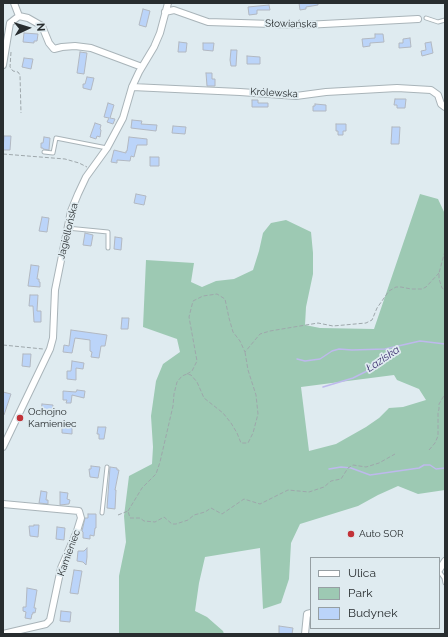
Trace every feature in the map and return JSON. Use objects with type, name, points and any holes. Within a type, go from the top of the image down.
[{"type":"street","points":[[14,3],[19,16]]},
{"type":"street","name":"Jagiellońska","points":[[3,447],[50,349],[53,338],[55,290],[71,211],[78,194],[92,169],[107,148],[123,118],[132,87],[160,33],[168,3]]},
{"type":"street","name":"Słowiańska","points":[[165,12],[174,10],[208,22],[305,25],[418,19]]},
{"type":"street","points":[[3,65],[10,23],[19,16]]},
{"type":"street","points":[[19,16],[28,18],[42,26],[49,43],[54,49],[62,46],[91,48],[142,67]]},
{"type":"street","name":"Królewska","points":[[132,87],[296,96],[326,92],[397,88],[431,90],[438,95],[441,104],[445,107]]},
{"type":"street","name":"Kamieniec","points":[[3,504],[79,511],[81,518],[61,568],[50,620],[46,624],[3,634]]},
{"type":"street","points":[[305,634],[307,614],[310,613]]},
{"type":"lane","points":[[426,18],[438,22],[445,20]]},
{"type":"lane","points":[[44,152],[53,153],[56,138],[107,148]]},
{"type":"lane","points":[[67,228],[108,232],[108,248]]},
{"type":"lane","points":[[102,513],[107,466]]},
{"type":"lane","points":[[440,572],[445,583]]},
{"type":"path","points":[[12,50],[10,67],[13,71],[20,74],[20,113]]},
{"type":"path","points":[[3,154],[65,159],[92,169]]},
{"type":"path","points":[[245,352],[260,334],[270,331],[318,324],[333,326],[366,323],[372,320],[377,308],[389,291],[396,287],[422,289],[426,287],[438,273],[445,251]]},
{"type":"path","points":[[438,273],[442,288],[445,290]]},
{"type":"path","points":[[118,515],[128,511],[142,488],[156,474],[173,406],[177,382],[182,376],[192,371],[197,361],[189,317],[193,302],[203,296],[217,294],[225,300],[228,318],[233,332],[240,341],[245,352],[248,370],[256,395],[258,414],[253,433],[248,443],[241,443],[223,412],[204,398],[196,382],[191,375],[187,374]]},
{"type":"path","points":[[3,345],[50,349]]},
{"type":"path","points":[[429,450],[435,443],[438,436],[439,404],[445,394]]},
{"type":"path","points":[[128,511],[130,518],[140,518],[144,521],[155,522],[164,517],[172,524],[188,520],[194,515],[205,512],[211,508],[222,514],[244,499],[260,504],[288,490],[309,492],[324,487],[332,481],[341,479],[348,468],[353,465],[366,467],[379,463],[395,454]]},
{"type":"green space","points":[[420,194],[438,199],[445,214],[445,490],[418,494],[398,486],[358,506],[300,524],[291,543],[289,579],[281,603],[263,609],[260,548],[205,557],[195,611],[207,617],[223,631],[224,634],[119,634],[119,576],[126,542],[124,516],[129,476],[152,464],[153,447],[151,416],[156,381],[163,364],[180,352],[177,339],[143,327],[146,260],[194,263],[191,282],[202,287],[216,281],[234,279],[253,270],[263,233],[271,223],[286,220],[311,232],[313,274],[306,307],[305,325],[320,328],[374,329]],"holes":[[[394,375],[397,380],[419,389],[426,400],[403,407],[389,408],[379,418],[366,427],[336,444],[309,451],[301,387]]]},
{"type":"building","points":[[299,3],[318,3],[318,5],[306,7],[306,9],[300,10]]},
{"type":"building","points":[[269,5],[270,10],[257,10],[257,14],[249,15],[248,7]]},
{"type":"building","points":[[143,9],[150,11],[146,27],[139,25]]},
{"type":"building","points":[[24,33],[38,34],[37,41],[34,41],[34,43],[23,42]]},
{"type":"building","points":[[375,34],[383,34],[384,42],[370,43],[370,46],[363,47],[362,39],[375,38]]},
{"type":"building","points":[[410,38],[411,47],[399,48],[399,43],[403,43],[403,39]]},
{"type":"building","points":[[179,42],[187,43],[186,52],[178,52]]},
{"type":"building","points":[[431,42],[433,53],[422,56],[421,51],[426,50],[425,43]]},
{"type":"building","points":[[203,43],[214,43],[213,51],[203,50]]},
{"type":"building","points":[[231,50],[237,50],[236,66],[231,66]]},
{"type":"building","points":[[80,52],[87,53],[84,74],[77,73]]},
{"type":"building","points":[[247,56],[260,57],[260,64],[247,64]]},
{"type":"building","points":[[24,58],[33,59],[31,69],[22,67]]},
{"type":"building","points":[[206,73],[212,73],[212,79],[215,79],[215,86],[207,86]]},
{"type":"building","points":[[87,77],[94,78],[91,90],[83,88],[83,84],[85,84]]},
{"type":"building","points":[[395,99],[406,99],[405,108],[397,108],[397,105],[394,105]]},
{"type":"building","points":[[252,100],[258,100],[258,103],[268,103],[268,107],[252,107]]},
{"type":"building","points":[[108,103],[114,105],[110,118],[115,119],[113,124],[107,122],[109,118],[104,117]]},
{"type":"building","points":[[315,104],[326,105],[326,111],[313,111],[313,106],[315,106]]},
{"type":"building","points":[[132,120],[142,121],[141,124],[157,125],[156,131],[131,128]]},
{"type":"building","points":[[95,123],[101,125],[100,137],[97,136],[96,139],[90,137]]},
{"type":"building","points":[[336,124],[346,124],[346,131],[343,131],[343,135],[338,135],[338,131],[336,131]]},
{"type":"building","points":[[173,126],[186,127],[185,134],[172,133]]},
{"type":"building","points":[[392,127],[400,127],[399,144],[391,144]]},
{"type":"building","points":[[4,136],[11,136],[10,150],[3,150]]},
{"type":"building","points":[[44,137],[50,138],[49,150],[41,148],[41,143],[43,143]]},
{"type":"building","points":[[129,137],[147,139],[147,145],[137,145],[134,157],[131,156],[130,161],[117,160],[117,163],[111,162],[114,150],[126,153]]},
{"type":"building","points":[[150,157],[159,157],[159,166],[150,166]]},
{"type":"building","points":[[136,194],[146,196],[144,205],[134,203]]},
{"type":"building","points":[[42,217],[49,218],[47,232],[39,231]]},
{"type":"building","points":[[85,233],[93,235],[91,246],[83,245]]},
{"type":"building","points":[[115,237],[122,238],[121,250],[114,249]]},
{"type":"building","points":[[31,265],[39,266],[37,279],[39,279],[40,287],[28,286]]},
{"type":"building","points":[[30,295],[38,295],[37,311],[41,311],[41,322],[34,322],[33,306],[29,306]]},
{"type":"building","points":[[122,318],[129,318],[128,329],[121,329]]},
{"type":"building","points":[[71,330],[107,335],[105,346],[101,346],[99,358],[91,357],[92,352],[90,351],[90,340],[75,338],[72,353],[63,352],[64,345],[69,346]]},
{"type":"building","points":[[23,354],[31,354],[30,367],[22,366]]},
{"type":"building","points":[[72,361],[84,363],[83,369],[76,368],[76,380],[67,379],[67,371],[71,371]]},
{"type":"building","points":[[77,390],[85,391],[84,398],[72,395],[71,403],[66,403],[67,400],[63,400],[63,391],[76,392]]},
{"type":"building","points":[[3,392],[11,394],[4,415],[3,414]]},
{"type":"building","points":[[42,404],[53,405],[52,413],[41,412]]},
{"type":"building","points":[[62,425],[72,425],[72,434],[62,433]]},
{"type":"building","points":[[98,427],[106,427],[104,439],[99,439],[99,434],[97,434]]},
{"type":"building","points":[[91,466],[100,467],[98,478],[90,477],[89,469],[91,469]]},
{"type":"building","points":[[110,467],[117,468],[117,470],[119,470],[115,490],[115,509],[107,508]]},
{"type":"building","points":[[41,491],[47,492],[46,500],[48,500],[48,504],[39,503]]},
{"type":"building","points":[[60,492],[68,493],[67,499],[70,500],[69,504],[60,505]]},
{"type":"building","points":[[88,514],[96,514],[96,528],[94,536],[90,535],[90,539],[83,538],[82,531],[85,518],[88,518]]},
{"type":"building","points":[[39,525],[38,537],[30,536],[29,526]]},
{"type":"building","points":[[57,527],[65,528],[64,540],[56,539]]},
{"type":"building","points":[[87,548],[86,565],[83,562],[77,561],[78,551],[84,551]]},
{"type":"building","points":[[74,570],[82,571],[78,594],[70,593]]},
{"type":"building","points":[[27,588],[37,590],[34,608],[36,608],[35,613],[33,612],[31,619],[25,618],[26,612],[23,611],[23,607],[26,607]]},
{"type":"building","points":[[61,611],[71,612],[70,622],[60,621]]},
{"type":"building","points":[[279,626],[293,628],[292,634],[279,634]]},
{"type":"waterway","points":[[297,359],[305,361],[320,359],[332,351],[339,349],[385,349],[420,341],[445,344]]},
{"type":"waterway","name":"Łaziska","points":[[323,387],[353,378],[371,369],[397,348]]},
{"type":"waterway","points":[[329,469],[341,467],[351,468],[370,475],[419,468],[424,465],[430,465],[436,469],[445,468]]},
{"type":"place","name":"Ochojno Kamieniec","points":[[20,418]]},
{"type":"place","name":"Auto SOR","points":[[351,534]]}]
